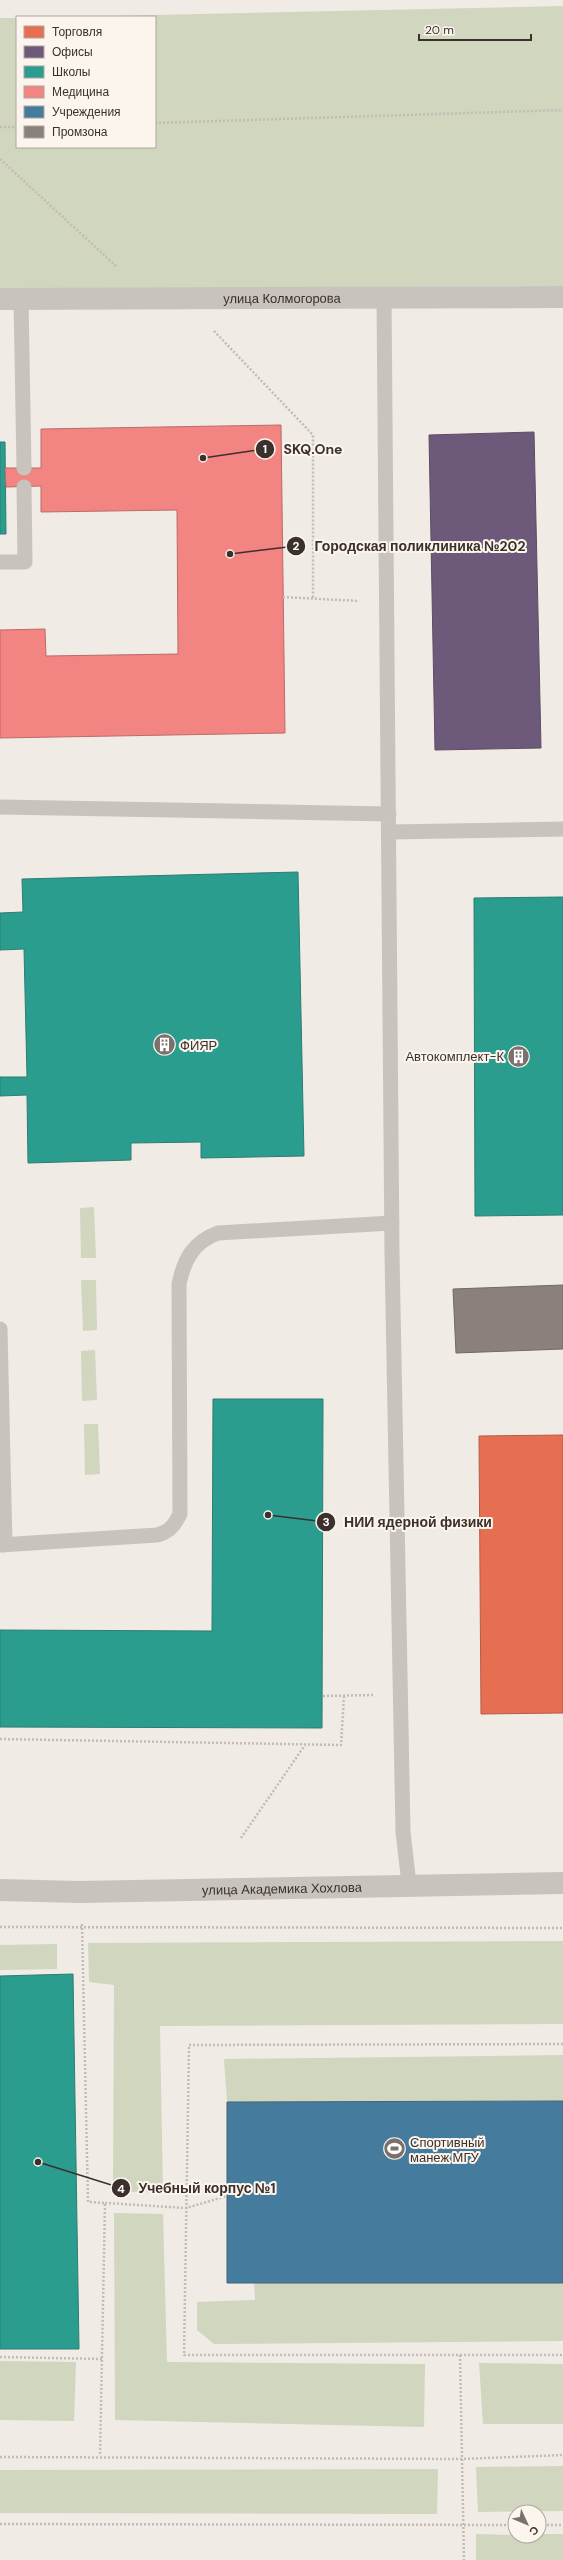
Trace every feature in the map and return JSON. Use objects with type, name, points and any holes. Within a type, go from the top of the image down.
[{"type":"street","name":"улица Колмогорова","points":[[0,299],[563,297]]},
{"type":"street","name":"улица Академика Хохлова","points":[[0,1890],[79,1892],[409,1884],[563,1883]]},
{"type":"lane","points":[[384,297],[392,1223],[404,1832],[409,1884]]},
{"type":"lane","points":[[21,299],[24,468]]},
{"type":"lane","points":[[0,562],[25,562],[24,487]]},
{"type":"lane","points":[[0,807],[389,814]]},
{"type":"lane","points":[[389,832],[563,829]]},
{"type":"lane","points":[[0,1329],[2,1545],[157,1536],[168,1532],[180,1514],[179,1284],[186,1258],[200,1242],[218,1233],[392,1223]]},
{"type":"path","points":[[156,122],[563,110]]},
{"type":"path","points":[[0,127],[16,127]]},
{"type":"path","points":[[0,159],[151,298]]},
{"type":"path","points":[[211,327],[314,435],[313,599]]},
{"type":"path","points":[[283,597],[360,601]]},
{"type":"path","points":[[323,1696],[376,1695]]},
{"type":"path","points":[[0,1739],[341,1745],[344,1696]]},
{"type":"path","points":[[241,1838],[305,1745]]},
{"type":"path","points":[[79,1892],[82,1926],[88,2202],[186,2208],[227,2196]]},
{"type":"path","points":[[0,1927],[563,1928]]},
{"type":"path","points":[[563,2044],[189,2045],[184,2355],[563,2355]]},
{"type":"path","points":[[100,2456],[105,2203]]},
{"type":"path","points":[[460,2354],[464,2560]]},
{"type":"path","points":[[0,2357],[102,2359]]},
{"type":"path","points":[[0,2457],[100,2456],[461,2459],[563,2455]]},
{"type":"path","points":[[0,2524],[507,2525]]},
{"type":"path","points":[[547,2525],[563,2525]]},
{"type":"green space","points":[[563,6],[563,286],[0,289],[0,18],[16,18],[16,148],[156,148],[156,16],[108,16]]},
{"type":"green space","points":[[94,1207],[96,1258],[81,1258],[80,1208]]},
{"type":"green space","points":[[81,1280],[96,1280],[97,1330],[83,1331]]},
{"type":"green space","points":[[95,1350],[97,1400],[82,1401],[81,1351]]},
{"type":"green space","points":[[84,1424],[98,1424],[100,1474],[85,1475]]},
{"type":"green space","points":[[563,1941],[563,2024],[160,2026],[163,2193],[113,2191],[114,1985],[89,1982],[88,1943]]},
{"type":"green space","points":[[57,1944],[57,1969],[0,1970],[0,1945]]},
{"type":"green space","points":[[563,2055],[563,2101],[227,2102],[224,2059]]},
{"type":"green space","points":[[114,2213],[163,2214],[167,2362],[425,2364],[424,2427],[115,2420]]},
{"type":"green space","points":[[254,2283],[563,2283],[563,2341],[214,2344],[197,2330],[197,2302],[255,2300]]},
{"type":"green space","points":[[0,2361],[76,2362],[74,2421],[0,2420]]},
{"type":"green space","points":[[479,2363],[563,2364],[563,2424],[483,2424]]},
{"type":"green space","points":[[563,2466],[563,2511],[547,2511],[547,2504],[507,2504],[507,2512],[478,2512],[476,2467]]},
{"type":"green space","points":[[438,2469],[437,2514],[0,2513],[0,2470]]},
{"type":"green space","points":[[476,2534],[507,2535],[507,2544],[547,2544],[547,2534],[563,2534],[563,2560],[476,2560]]},
{"type":"building: Торговля","points":[[563,1435],[563,1713],[481,1714],[479,1436]]},
{"type":"building: Офисы","points":[[534,432],[541,748],[435,750],[429,435]]},
{"type":"building: Школы","points":[[0,442],[5,442],[6,534],[0,534]]},
{"type":"building: Школы","name":"ФИЯР","points":[[298,872],[304,1156],[201,1158],[201,1142],[131,1143],[131,1160],[28,1163],[27,1095],[0,1096],[0,1077],[27,1077],[24,949],[0,950],[0,913],[23,912],[22,879]]},
{"type":"building: Школы","name":"Автокомплект-К","points":[[563,897],[563,1215],[475,1216],[474,898]]},
{"type":"building: Школы","points":[[213,1399],[323,1399],[322,1728],[0,1727],[0,1630],[212,1631]]},
{"type":"building: Школы","points":[[73,1974],[79,2349],[0,2349],[0,1976]]},
{"type":"building: Медицина","points":[[281,425],[285,733],[0,738],[0,630],[45,629],[46,656],[178,654],[177,510],[41,512],[41,486],[6,487],[5,468],[41,468],[41,429]]},
{"type":"building: Учреждения","name":"Спортивный манеж МГУ","points":[[563,2101],[563,2283],[227,2283],[227,2102]]},
{"type":"building: Промзона","points":[[563,1285],[563,1349],[456,1353],[453,1289]]},
{"type":"place","name":"SKQ.One","points":[[203,458]]},
{"type":"place","name":"Городская поликлиника №202","points":[[230,554]]},
{"type":"place","name":"ФИЯР","points":[[164,1045]]},
{"type":"place","name":"Автокомплект-К","points":[[519,1056]]},
{"type":"place","name":"НИИ ядерной физики","points":[[268,1515]]},
{"type":"place","name":"Спортивный манеж МГУ","points":[[395,2149]]},
{"type":"place","name":"Учебный корпус №1","points":[[38,2162]]}]
